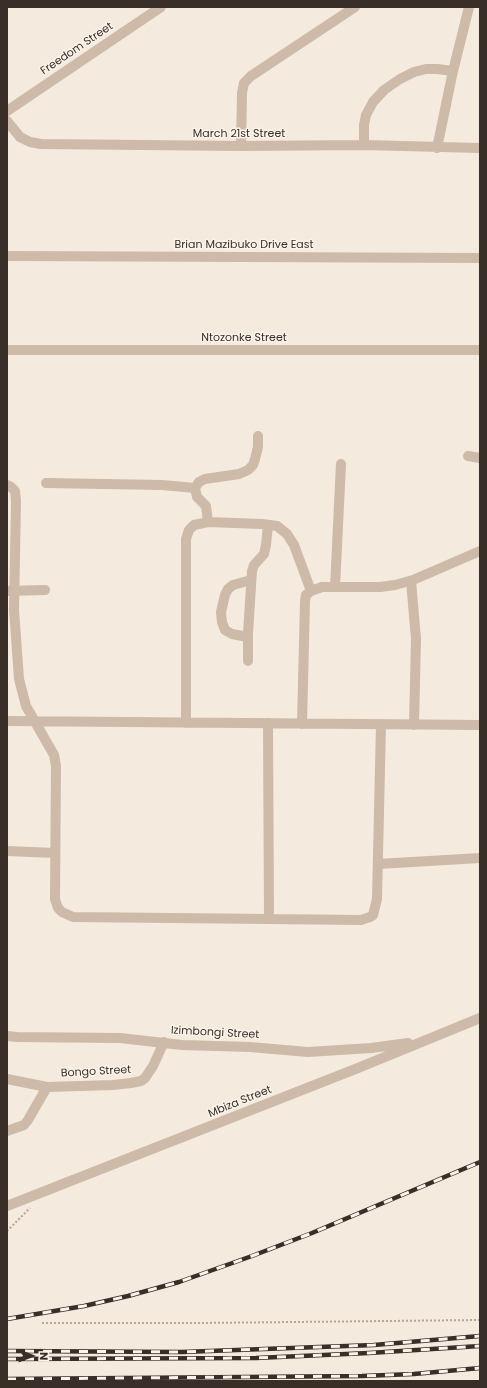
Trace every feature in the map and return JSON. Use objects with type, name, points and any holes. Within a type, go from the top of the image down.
[{"type":"street","name":"Freedom Street","points":[[7,111],[161,7]]},
{"type":"street","points":[[241,146],[242,93],[244,83],[251,76],[355,7]]},
{"type":"street","points":[[437,148],[453,71],[469,7]]},
{"type":"street","points":[[364,145],[364,125],[366,115],[373,102],[384,90],[400,79],[414,72],[431,69],[453,71]]},
{"type":"street","name":"March 21st Street","points":[[7,121],[20,138],[34,144],[241,146],[364,145],[480,148]]},
{"type":"street","name":"Brian Mazibuko Drive East","points":[[7,256],[480,258]]},
{"type":"street","name":"Ntozonke Street","points":[[7,350],[480,350]]},
{"type":"street","points":[[208,522],[206,506],[197,497],[195,488],[199,482],[205,479],[239,474],[248,470],[253,465],[255,459],[258,447],[258,436]]},
{"type":"street","points":[[468,456],[480,458]]},
{"type":"street","points":[[335,587],[341,464]]},
{"type":"street","points":[[46,482],[162,485],[195,488]]},
{"type":"street","points":[[7,485],[15,491],[16,501],[11,591],[14,610],[19,679],[26,706],[54,755],[56,766],[55,900],[58,908],[66,914],[73,917],[361,920],[370,917],[374,912],[377,899],[381,724]]},
{"type":"street","points":[[186,723],[186,539],[189,530],[194,525],[208,522],[276,526],[287,534],[294,545],[311,591]]},
{"type":"street","points":[[248,661],[252,571],[254,565],[264,554],[268,525]]},
{"type":"street","points":[[302,724],[306,595],[311,591],[322,587],[380,587],[411,581],[480,551]]},
{"type":"street","points":[[248,637],[232,634],[225,630],[221,612],[228,589],[251,580]]},
{"type":"street","points":[[411,581],[416,639],[414,724]]},
{"type":"street","points":[[11,591],[45,590]]},
{"type":"street","points":[[7,721],[480,725]]},
{"type":"street","points":[[268,723],[269,919]]},
{"type":"street","points":[[7,851],[55,852]]},
{"type":"street","points":[[378,864],[480,858]]},
{"type":"street","name":"Mbiza Street","points":[[7,1206],[351,1071],[480,1018]]},
{"type":"street","name":"Izimbongi Street","points":[[7,1036],[120,1038],[182,1045],[250,1047],[308,1052],[371,1048],[422,1041]]},
{"type":"street","name":"Bongo Street","points":[[7,1079],[47,1087],[113,1085],[141,1081],[153,1066],[164,1042]]},
{"type":"street","points":[[7,1131],[24,1125],[47,1087]]},
{"type":"path","points":[[7,1230],[33,1206]]},
{"type":"path","points":[[42,1323],[200,1324],[480,1320]]},
{"type":"railway","points":[[7,1319],[84,1306],[179,1282],[312,1233],[480,1162]]},
{"type":"railway","points":[[7,1351],[182,1352],[374,1345],[480,1336]]},
{"type":"railway","points":[[7,1359],[256,1358],[480,1346]]},
{"type":"railway","points":[[7,1379],[362,1376],[414,1374],[480,1368]]}]
